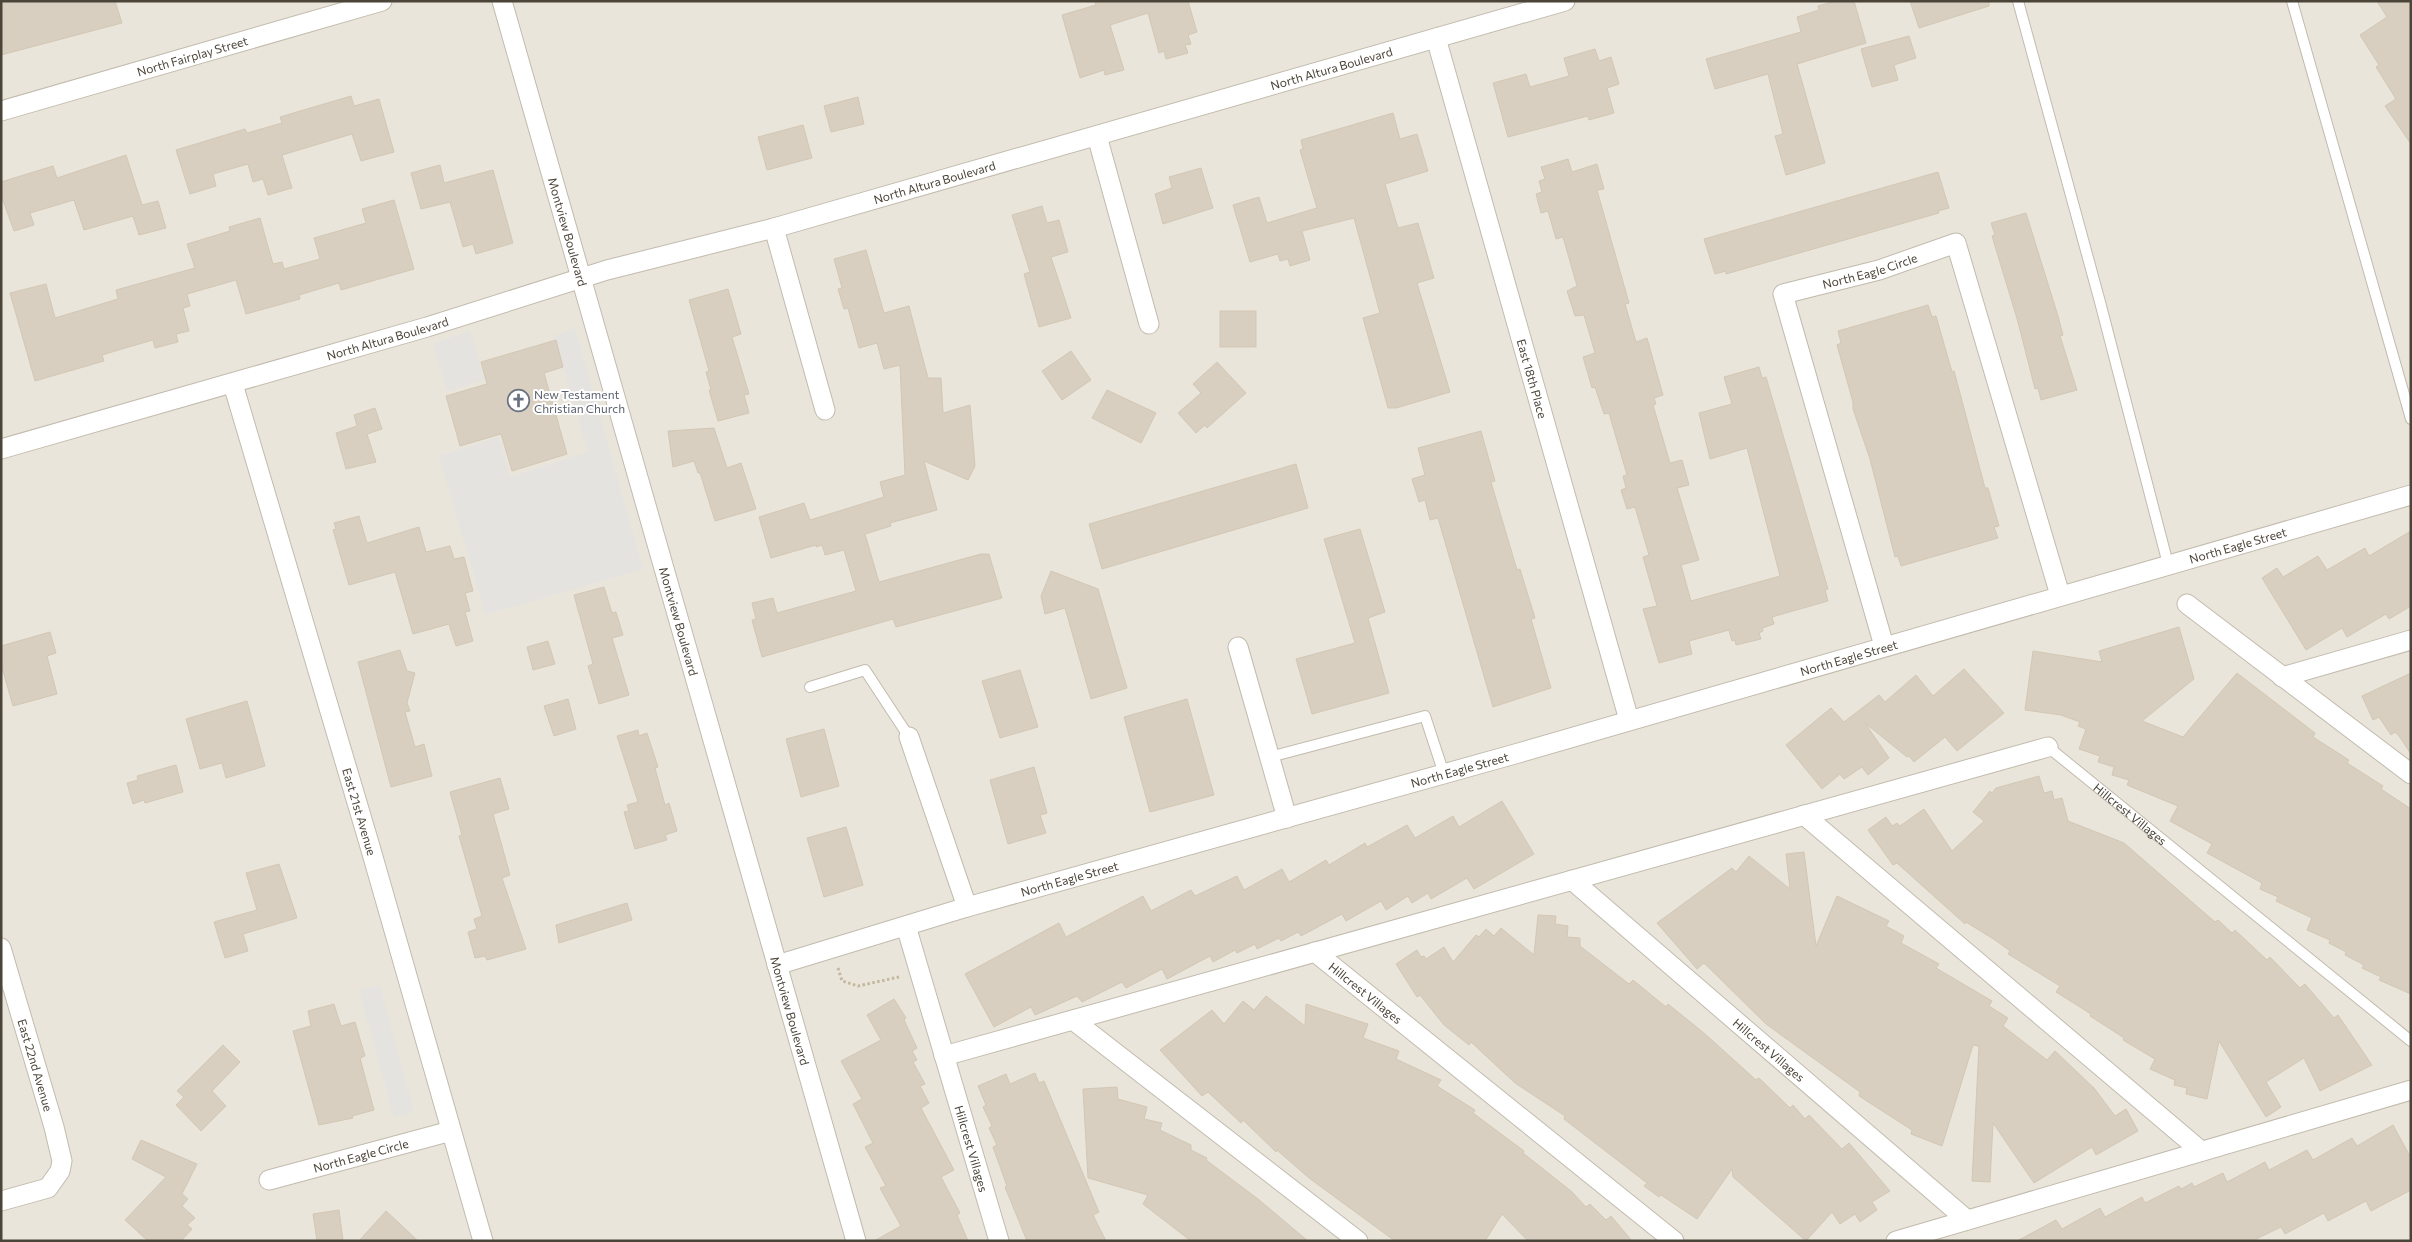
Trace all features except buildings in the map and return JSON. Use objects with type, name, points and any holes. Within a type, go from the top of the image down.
[{"type":"street","name":"North Fairplay Street","points":[[1,111],[382,1]]},
{"type":"street","name":"Montview Boulevard","points":[[502,1],[856,1241]]},
{"type":"street","name":"North Altura Boulevard","points":[[1,449],[233,384],[581,280],[607,270],[774,228],[1565,1]]},
{"type":"street","name":"East 18th Place","points":[[1436,38],[1629,720]]},
{"type":"street","points":[[1097,136],[1149,324]]},
{"type":"street","points":[[774,228],[826,410]]},
{"type":"street","name":"North Eagle Circle","points":[[1884,646],[1783,294],[1879,270],[1956,243],[2060,595]]},
{"type":"street","name":"East 21st Avenue","points":[[233,384],[366,834],[483,1241]]},
{"type":"street","name":"North Eagle Street","points":[[777,965],[967,908],[1444,774],[2411,495]]},
{"type":"street","points":[[2187,604],[2411,774]]},
{"type":"street","points":[[2282,677],[2411,640]]},
{"type":"street","points":[[1238,647],[1287,818]]},
{"type":"street","points":[[909,738],[967,908]]},
{"type":"street","name":"Hillcrest Villages","points":[[944,1056],[2048,747]]},
{"type":"street","points":[[1804,815],[2201,1151]]},
{"type":"street","name":"Hillcrest Villages","points":[[1572,880],[1967,1220]]},
{"type":"street","name":"Hillcrest Villages","points":[[906,926],[999,1241]]},
{"type":"street","name":"East 22nd Avenue","points":[[1,948],[54,1127],[62,1161],[60,1171],[48,1188],[1,1201]]},
{"type":"street","name":"Hillcrest Villages","points":[[1315,952],[1674,1241]]},
{"type":"street","points":[[1073,1020],[1358,1241]]},
{"type":"street","points":[[1896,1241],[2411,1090]]},
{"type":"street","name":"North Eagle Circle","points":[[269,1180],[451,1131]]},
{"type":"lane","points":[[2018,1],[2103,311],[2168,564]]},
{"type":"lane","points":[[2292,1],[2411,419]]},
{"type":"lane","points":[[810,687],[865,670],[909,738]]},
{"type":"lane","points":[[1270,757],[1425,716],[1444,774]]},
{"type":"lane","name":"Hillcrest Villages","points":[[2048,747],[2411,1041]]},
{"type":"path","points":[[832,949],[842,980],[858,986],[920,972]]},
{"type":"shaded area","points":[[1,1],[2411,1],[2411,1241],[1,1241]]},
{"type":"shaded area","points":[[575,328],[643,569],[485,615],[439,456],[499,437],[510,477],[588,452],[554,336]]},
{"type":"shaded area","points":[[470,330],[485,380],[447,391],[433,344]]},
{"type":"shaded area","points":[[380,985],[414,1112],[394,1118],[359,990]]},
{"type":"place","name":"New Testament Christian Church","points":[[518,401]]}]
